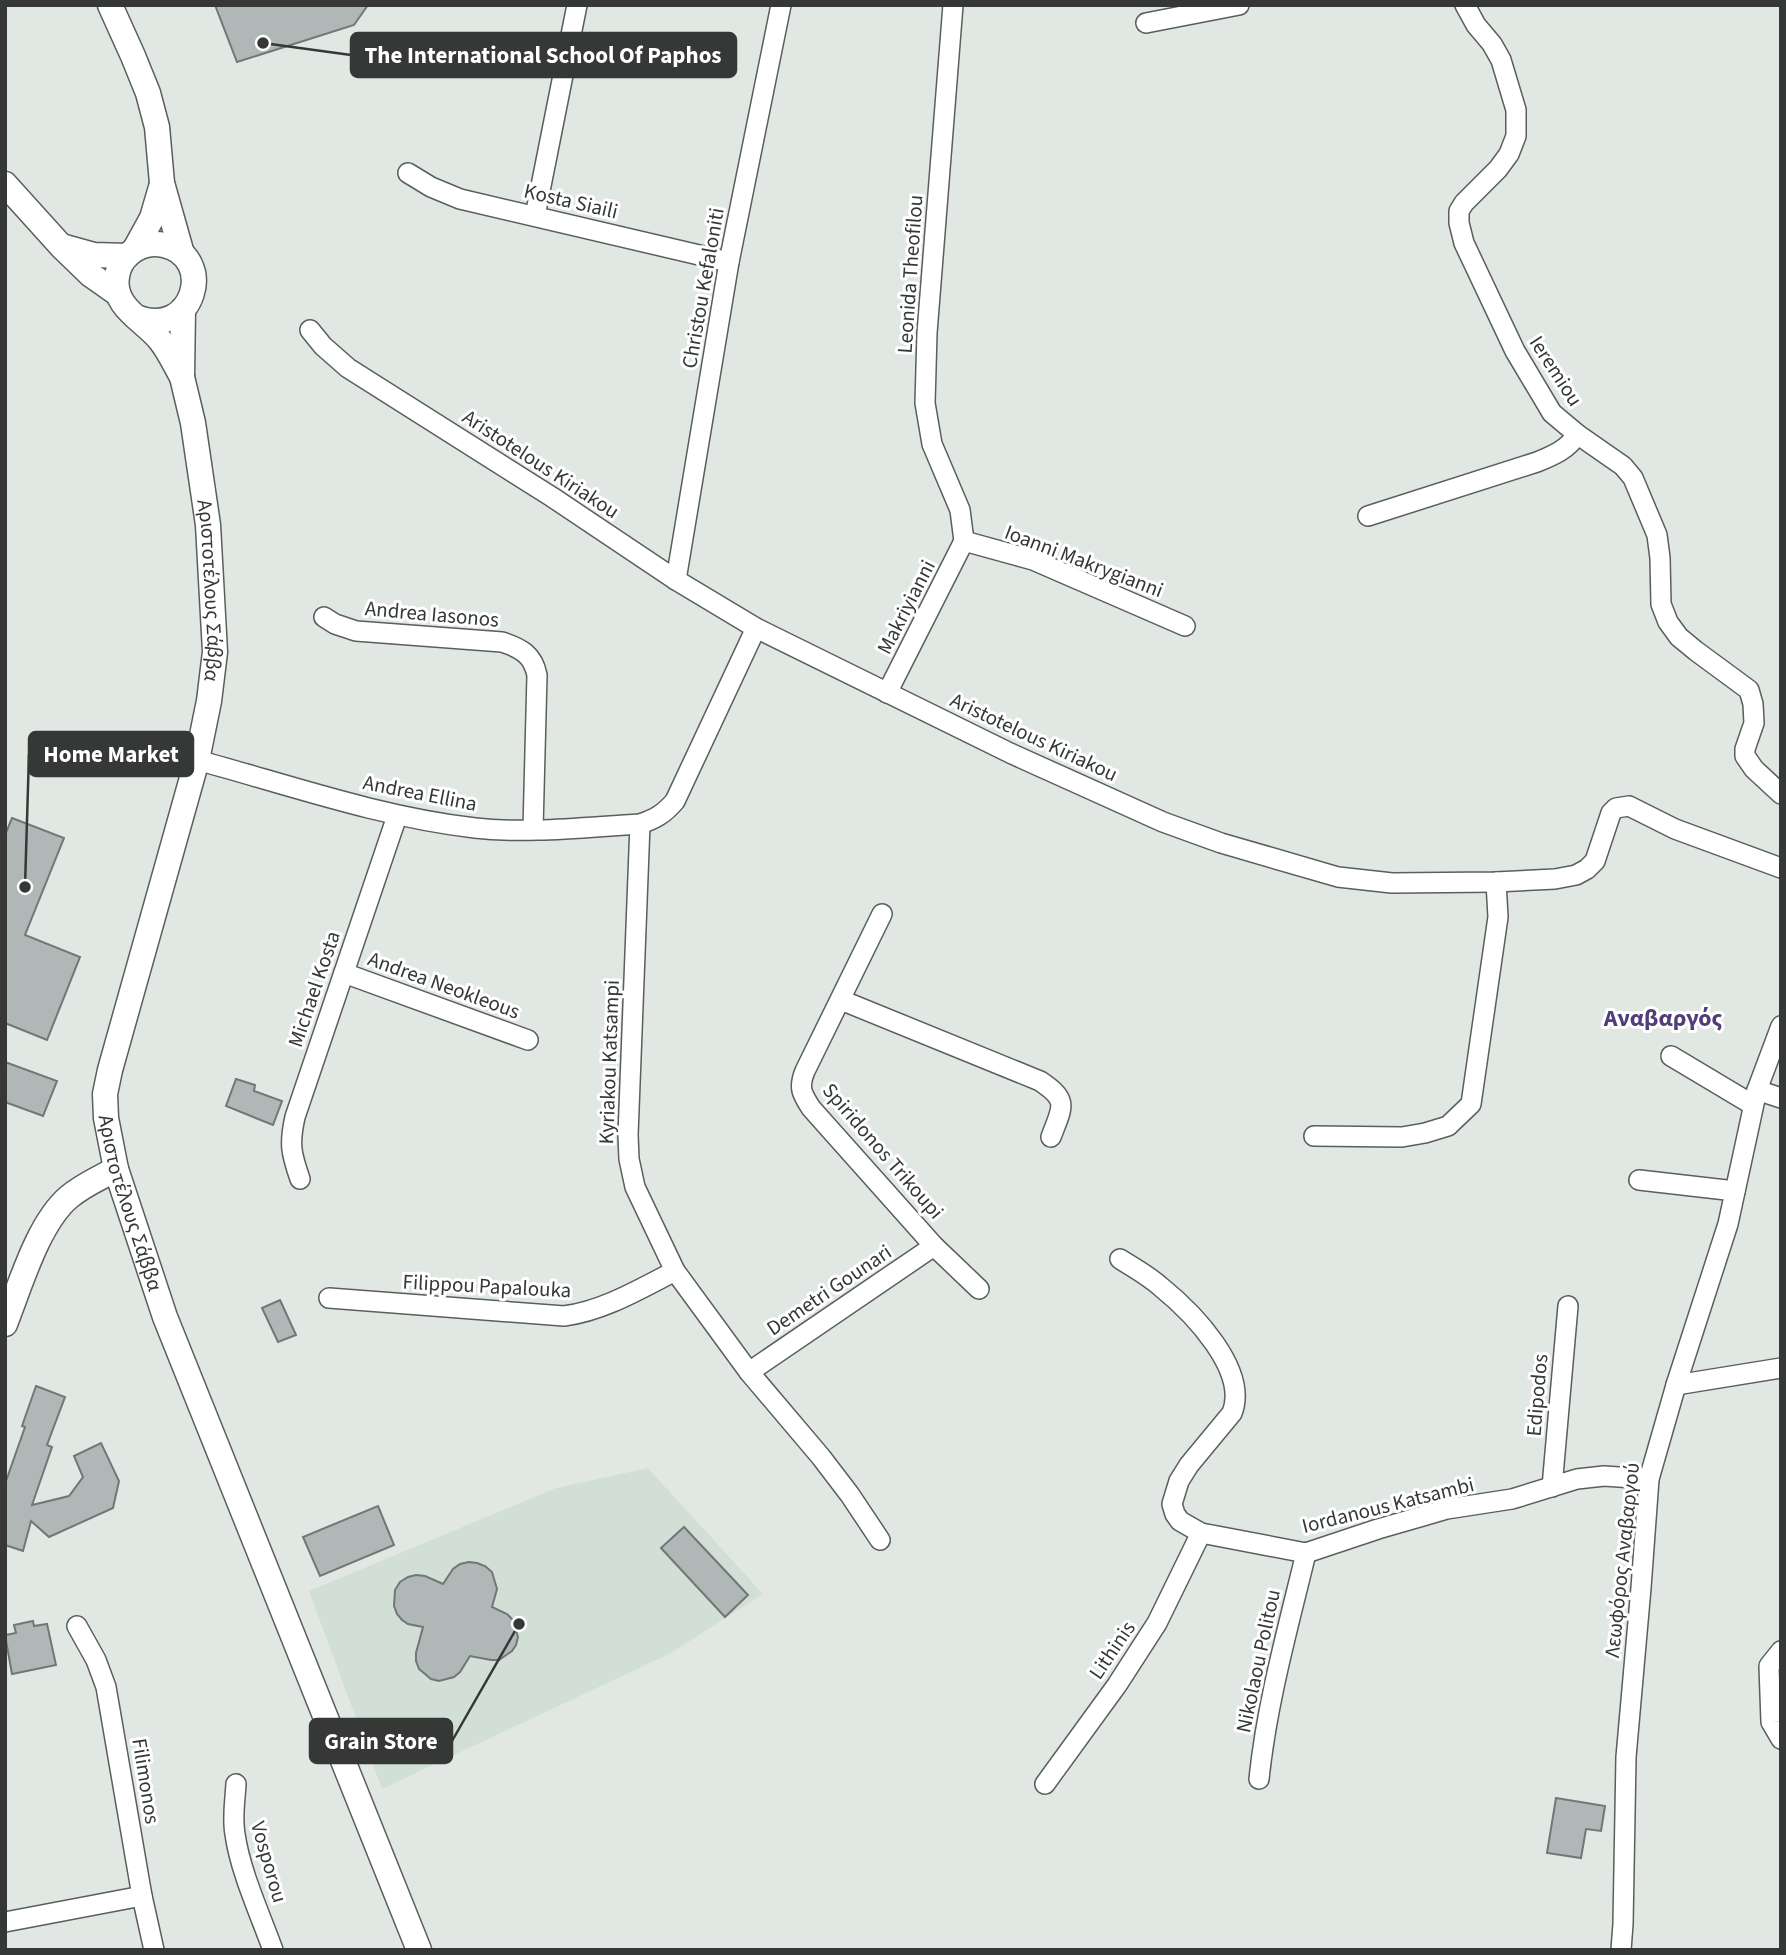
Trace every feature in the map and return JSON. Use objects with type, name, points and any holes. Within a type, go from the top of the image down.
[{"type":"street","name":"Αριστοτέλους Σάββα","points":[[110,5],[148,93],[157,127],[162,183],[182,254],[189,262],[194,282],[190,302],[183,309],[182,377],[193,423],[208,525],[215,652],[209,701],[197,760],[105,1094],[106,1118],[116,1169],[165,1317],[419,1950]]},
{"type":"street","points":[[535,216],[577,5]]},
{"type":"street","name":"Christou Kefaloniti","points":[[676,580],[729,262],[780,5]]},
{"type":"street","name":"Leonida Theofilou","points":[[953,5],[927,333],[925,403],[932,444],[960,510],[964,541]]},
{"type":"street","points":[[1146,23],[1239,5]]},
{"type":"street","name":"Ieremiou","points":[[1465,5],[1501,60],[1516,110],[1516,135],[1509,155],[1459,211],[1464,243],[1515,351],[1552,413],[1577,434],[1616,460],[1633,478],[1657,535],[1661,604],[1668,622],[1696,651],[1749,690],[1754,723],[1745,748],[1745,757],[1781,794]]},
{"type":"street","name":"Kosta Siaili","points":[[408,173],[431,187],[460,199],[729,262]]},
{"type":"street","name":"Αριστοτέλους Σάββα","points":[[162,183],[152,218],[117,274],[118,294],[128,311],[161,341],[182,377]]},
{"type":"street","points":[[5,184],[61,246],[91,275],[118,294]]},
{"type":"street","points":[[61,246],[94,255],[131,253],[154,244],[174,248],[182,254]]},
{"type":"street","points":[[136,317],[146,321],[166,320],[183,309]]},
{"type":"street","name":"Aristotelous Kiriakou","points":[[310,330],[323,346],[348,368],[552,497],[676,580],[756,628],[1010,753],[1152,817],[1221,844],[1338,877],[1392,883],[1555,879],[1576,875],[1595,861],[1611,813],[1622,805],[1675,829],[1781,868]]},
{"type":"street","points":[[1368,516],[1537,463],[1573,442],[1577,434]]},
{"type":"street","name":"Ioanni Makrygianni","points":[[964,541],[1033,560],[1185,626]]},
{"type":"street","name":"Makriyianni","points":[[887,693],[964,541]]},
{"type":"street","name":"Andrea Iasonos","points":[[324,617],[356,631],[502,642],[516,646],[528,655],[535,665],[537,676],[533,829]]},
{"type":"street","points":[[640,824],[657,818],[675,801],[756,628]]},
{"type":"street","name":"Andrea Ellina","points":[[197,760],[397,816],[475,828],[502,830],[640,824]]},
{"type":"street","name":"Michael Kosta","points":[[300,1179],[292,1156],[293,1127],[397,816]]},
{"type":"street","name":"Kyriakou Katsampi","points":[[640,824],[628,1135],[629,1159],[635,1187],[675,1271],[749,1372],[850,1495],[880,1540]]},
{"type":"street","points":[[1314,1136],[1402,1137],[1425,1133],[1448,1126],[1471,1104],[1498,917],[1496,882]]},
{"type":"street","name":"Spiridonos Trikoupi","points":[[882,914],[800,1082],[803,1095],[811,1108],[934,1246],[979,1289]]},
{"type":"street","name":"Andrea Neokleous","points":[[344,973],[528,1040]]},
{"type":"street","points":[[841,1000],[1040,1081],[1052,1089],[1061,1101],[1061,1110],[1051,1137]]},
{"type":"street","name":"Λεωφόρος Αναβαργού","points":[[1621,1950],[1626,1757],[1642,1588],[1648,1479],[1728,1224],[1755,1098],[1781,1026]]},
{"type":"street","points":[[1671,1056],[1755,1098],[1781,1098]]},
{"type":"street","points":[[5,1323],[51,1217],[66,1199],[83,1186],[116,1169]]},
{"type":"street","points":[[1639,1180],[1735,1191]]},
{"type":"street","name":"Demetri Gounari","points":[[749,1372],[934,1246]]},
{"type":"street","name":"Iordanous Katsambi","points":[[1121,1258],[1161,1286],[1186,1310],[1209,1335],[1234,1379],[1237,1391],[1232,1413],[1189,1465],[1179,1481],[1171,1504],[1180,1521],[1201,1532],[1306,1553],[1447,1509],[1512,1499],[1577,1479],[1604,1476],[1648,1479]]},
{"type":"street","name":"Filippou Papalouka","points":[[329,1298],[564,1316],[599,1307],[675,1271]]},
{"type":"street","name":"Edipodos","points":[[1552,1487],[1568,1306]]},
{"type":"street","points":[[1676,1385],[1781,1368]]},
{"type":"street","name":"Lithinis","points":[[1045,1784],[1117,1685],[1157,1623],[1201,1532]]},
{"type":"street","name":"Nikolaou Politou","points":[[1259,1779],[1273,1688],[1306,1553]]},
{"type":"street","name":"Filimonos","points":[[77,1626],[96,1660],[106,1688],[154,1950]]},
{"type":"street","points":[[1775,1658],[1771,1722],[1781,1739]]},
{"type":"street","name":"Vosporou","points":[[236,1784],[233,1816],[241,1862],[273,1950]]},
{"type":"street","points":[[5,1922],[142,1896]]},
{"type":"shaded area","points":[[648,1468],[763,1594],[669,1654],[382,1789],[309,1591],[556,1488]]},
{"type":"building","points":[[215,5],[368,5],[354,25],[237,62]]},
{"type":"building","points":[[12,818],[64,838],[25,935],[80,957],[47,1040],[5,1023],[5,835]]},
{"type":"building","points":[[5,1062],[57,1081],[43,1116],[5,1102]]},
{"type":"building","points":[[236,1079],[255,1085],[254,1091],[282,1101],[273,1125],[226,1106]]},
{"type":"building","points":[[280,1300],[296,1335],[278,1342],[262,1308]]},
{"type":"building","points":[[36,1386],[65,1397],[47,1445],[52,1447],[32,1505],[69,1496],[83,1477],[74,1456],[101,1443],[119,1481],[113,1508],[49,1537],[31,1521],[23,1551],[5,1545],[5,1484]]},
{"type":"building","points":[[378,1506],[394,1545],[320,1576],[303,1537]]},
{"type":"building","points":[[684,1527],[748,1595],[725,1617],[661,1548]]},
{"type":"building","points":[[469,1562],[485,1566],[492,1572],[497,1589],[492,1607],[513,1620],[518,1637],[516,1645],[499,1660],[470,1656],[454,1677],[439,1681],[431,1679],[419,1669],[416,1661],[423,1627],[408,1624],[397,1614],[394,1606],[395,1590],[400,1582],[416,1575],[443,1584],[453,1569]]},
{"type":"building","points":[[33,1621],[34,1626],[47,1624],[56,1665],[12,1674],[5,1635],[16,1633],[14,1625]]},
{"type":"building","points":[[1556,1798],[1605,1806],[1601,1831],[1586,1829],[1581,1858],[1547,1853]]},
{"type":"place","name":"The International School Of Paphos","points":[[263,43]]},
{"type":"place","name":"Home Market","points":[[25,887]]},
{"type":"place","name":"Grain Store","points":[[519,1624]]},
{"type":"district","name":"Αναβαργός","points":[[1663,1018]]}]
